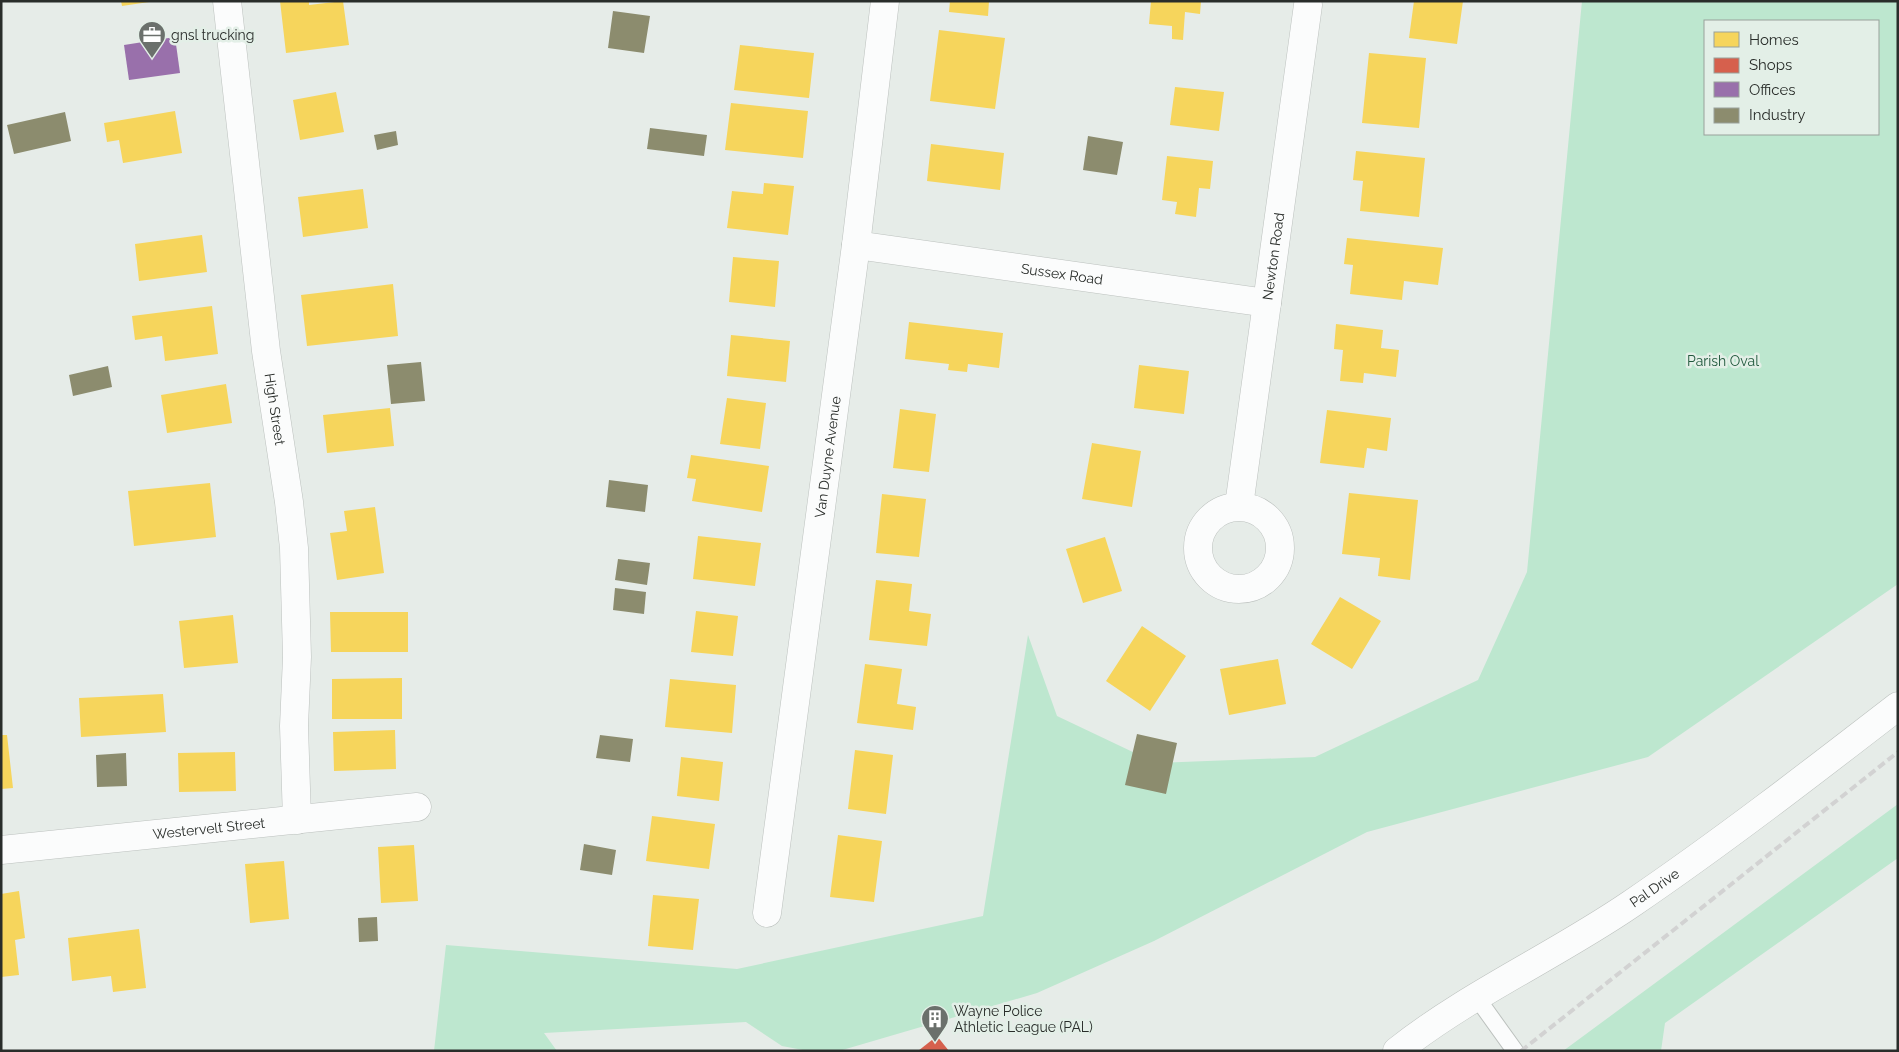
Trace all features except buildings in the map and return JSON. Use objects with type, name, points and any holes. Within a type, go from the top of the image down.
[{"type":"street","name":"High Street","points":[[227,1],[266,350],[294,548],[297,657],[294,726],[297,820]]},
{"type":"street","name":"Van Duyne Avenue","points":[[767,913],[856,245],[885,1]]},
{"type":"street","name":"Newton Road","points":[[1240,506],[1267,302],[1312,2]]},
{"type":"street","name":"Sussex Road","points":[[856,245],[1267,302]]},
{"type":"street","name":"Pal Drive","points":[[1397,1051],[1425,1029],[1630,904],[1786,792],[1898,706]]},
{"type":"street","name":"Westervelt Street","points":[[1,850],[417,808]]},
{"type":"lane","points":[[1477,998],[1515,1051]]},
{"type":"green space","name":"Parish Oval","points":[[1582,1],[1898,1],[1898,584],[1648,757],[1367,832],[1154,941],[1037,993],[839,1051],[808,1051],[782,1046],[746,1022],[544,1033],[557,1051],[434,1051],[446,945],[737,969],[983,916],[1028,635],[1057,716],[1156,763],[1315,757],[1478,680],[1527,572]]},
{"type":"green space","points":[[1898,804],[1898,858],[1665,1023],[1661,1051],[1563,1051]]},
{"type":"railway","points":[[1521,1051],[1898,752]]},
{"type":"place","name":"gnsl trucking","points":[[152,59]]},
{"type":"place","name":"Wayne Police Athletic League (PAL)","points":[[935,1043]]}]
